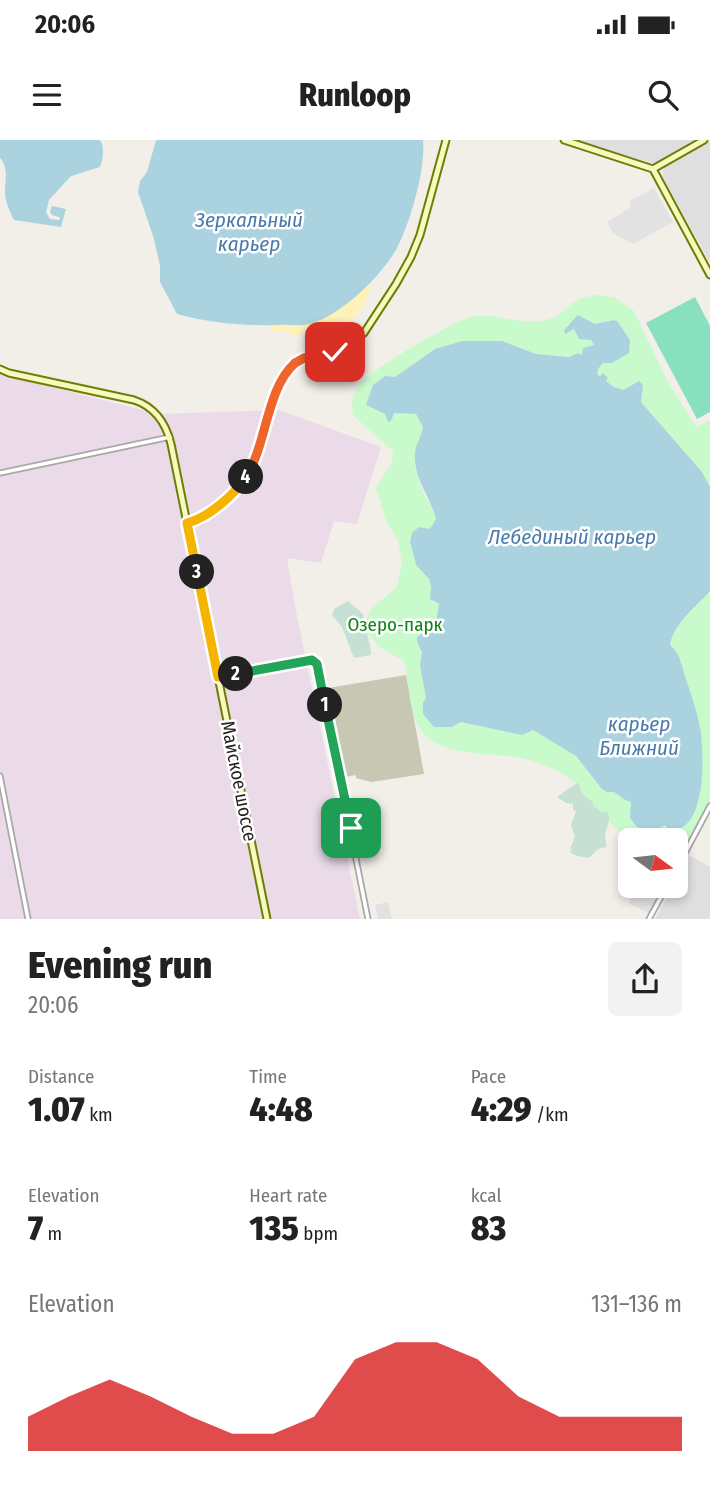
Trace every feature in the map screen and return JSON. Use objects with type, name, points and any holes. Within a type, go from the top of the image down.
[{"type":"street","points":[[187,523],[200,520],[242,483],[255,462],[279,385],[289,369],[304,358],[347,348],[364,333],[411,257],[446,140]]},
{"type":"street","points":[[564,140],[653,169],[710,275]]},
{"type":"street","points":[[653,169],[704,140]]},
{"type":"street","name":"Майское шоссе","points":[[0,369],[143,403],[163,421],[170,438],[267,919]]},
{"type":"street","points":[[0,473],[170,438]]},
{"type":"street","points":[[218,677],[312,660],[317,664],[368,919]]},
{"type":"street","points":[[0,776],[28,919]]},
{"type":"street","points":[[688,847],[710,806]]},
{"type":"street","points":[[649,919],[660,898]]},
{"type":"shaded area","points":[[575,140],[697,140],[655,164]]},
{"type":"shaded area","points":[[710,141],[710,263],[663,177],[663,170],[667,164]]},
{"type":"shaded area","points":[[654,188],[673,222],[633,244],[613,233],[607,222],[630,208],[630,201]]},
{"type":"shaded area","points":[[0,374],[158,414],[279,410],[381,447],[357,524],[334,521],[321,563],[287,558],[360,919],[0,919]]},
{"type":"shaded area","points":[[348,601],[363,614],[371,655],[354,658],[342,627],[332,615],[334,609]]},
{"type":"shaded area","points":[[406,675],[424,774],[371,782],[356,778],[356,775],[345,777],[328,688]]},
{"type":"shaded area","points":[[578,782],[583,794],[601,812],[608,811],[609,817],[605,835],[607,847],[598,849],[589,858],[569,852],[575,837],[571,825],[576,811],[573,810],[573,804],[557,797]]},
{"type":"shaded area","points":[[689,855],[710,867],[710,919],[655,919],[666,898],[688,898]]},
{"type":"shaded area","points":[[632,898],[659,898],[650,914],[629,903]]},
{"type":"shaded area","points":[[388,902],[392,919],[378,919],[375,905]]},
{"type":"sand","points":[[365,286],[371,286],[366,302],[349,325],[346,320],[340,322],[339,329],[334,332],[310,328],[297,337],[284,331],[272,332],[269,326],[340,309]]},
{"type":"green space","name":"Озеро-парк","points":[[594,295],[614,297],[634,311],[667,380],[696,427],[710,420],[710,487],[702,472],[640,401],[643,393],[635,382],[623,390],[614,387],[597,374],[606,359],[630,340],[618,322],[595,324],[580,320],[565,326],[591,340],[594,345],[582,355],[578,353],[569,357],[536,354],[502,341],[462,341],[435,349],[395,377],[385,376],[373,385],[366,405],[391,416],[393,413],[416,414],[423,427],[416,450],[415,465],[422,489],[436,518],[431,528],[410,542],[416,565],[429,579],[433,602],[439,604],[439,611],[436,620],[417,637],[417,642],[422,652],[420,665],[426,698],[452,727],[466,723],[531,729],[574,755],[598,784],[614,791],[625,800],[698,805],[701,778],[700,726],[681,662],[670,645],[681,623],[710,591],[710,799],[688,843],[688,828],[618,830],[610,822],[608,811],[601,812],[593,805],[582,793],[579,783],[543,765],[522,758],[453,749],[429,738],[420,729],[413,714],[404,661],[381,648],[367,633],[366,620],[371,609],[397,587],[402,562],[398,541],[385,518],[376,488],[392,462],[393,451],[354,416],[352,400],[359,385],[411,348],[468,318],[489,316],[519,321],[541,321],[556,317],[581,299]]},
{"type":"green space","points":[[695,297],[710,326],[710,412],[697,419],[646,323]]},
{"type":"water","points":[[0,140],[100,140],[103,153],[100,167],[71,176],[49,200],[46,212],[50,219],[60,220],[50,212],[52,206],[66,209],[61,227],[14,220],[6,199],[6,170],[0,158]]},
{"type":"water","name":"Зеркальный карьер","points":[[156,140],[423,140],[423,152],[416,196],[402,237],[390,259],[369,284],[344,306],[317,321],[304,325],[252,325],[214,322],[177,314],[160,282],[160,266],[154,239],[138,192]]},
{"type":"water","name":"Лебединый карьер","points":[[578,315],[595,324],[614,320],[618,322],[630,340],[629,353],[612,363],[603,363],[597,374],[600,376],[603,373],[608,378],[606,381],[623,390],[639,381],[643,385],[641,402],[702,472],[710,487],[710,591],[681,622],[670,645],[680,660],[697,715],[701,738],[701,789],[691,819],[682,828],[667,828],[665,825],[659,828],[637,827],[630,818],[631,802],[614,792],[602,789],[576,756],[533,730],[522,735],[461,722],[452,727],[434,727],[423,714],[426,698],[420,665],[422,652],[417,637],[436,623],[439,604],[430,599],[429,579],[416,565],[410,542],[412,533],[419,527],[430,529],[436,519],[419,480],[415,462],[423,427],[416,414],[394,413],[388,422],[385,414],[366,405],[373,385],[385,376],[395,377],[435,349],[462,341],[502,341],[536,354],[569,357],[578,353],[582,355],[583,348],[594,345],[591,340],[579,339],[574,329],[565,334],[564,330]]},
{"type":"route","points":[[335,352],[298,360],[289,369],[279,385],[255,462],[242,483],[200,520],[187,523],[218,677],[312,660],[317,664],[351,828]]},
{"type":"water label","name":"карьер Ближний","points":[[639,736]]}]
